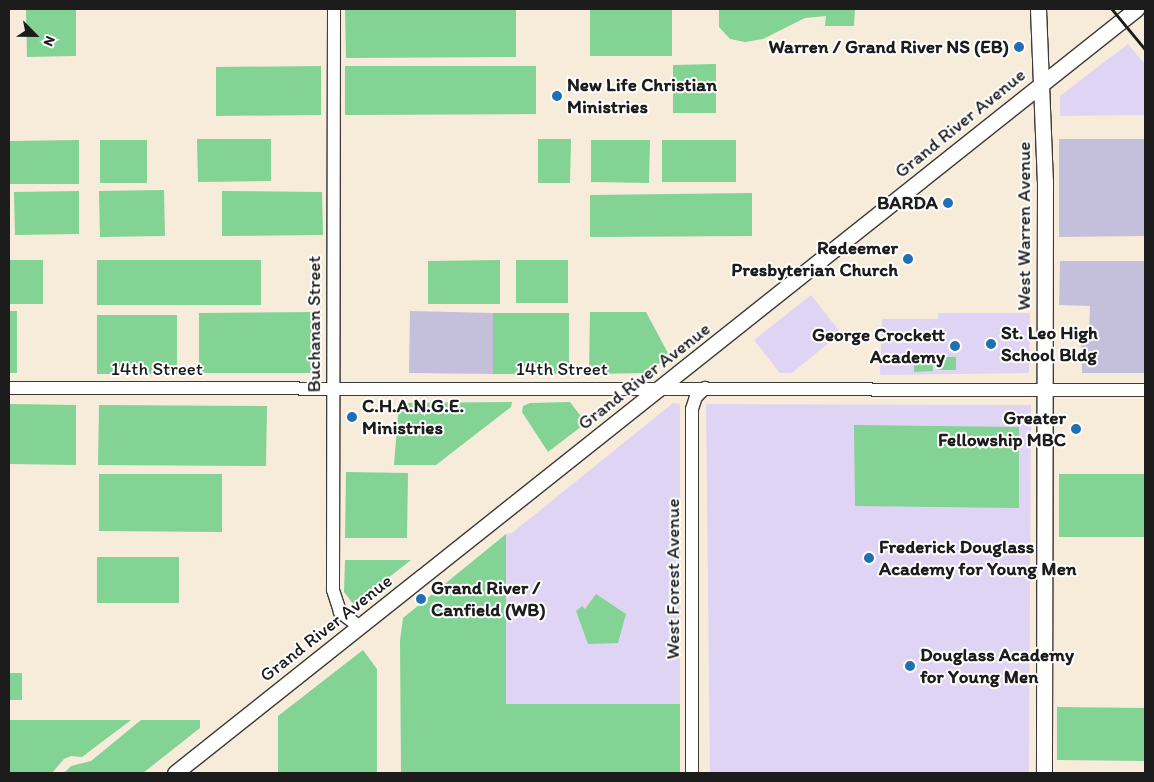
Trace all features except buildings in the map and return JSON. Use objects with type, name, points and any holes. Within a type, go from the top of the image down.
[{"type":"main road","name":"West Warren Avenue","points":[[1038,9],[1045,181],[1044,773]]},
{"type":"main road","name":"Grand River Avenue","points":[[175,773],[660,388],[782,287],[1136,9]]},
{"type":"street","name":"Buchanan Street","points":[[334,9],[333,596],[343,616],[360,627]]},
{"type":"street","name":"14th Street","points":[[9,388],[1145,390]]},
{"type":"street","name":"West Forest Avenue","points":[[692,773],[692,409],[696,397],[705,388]]},
{"type":"shaded area","points":[[1128,44],[1145,64],[1145,115],[1060,116],[1060,96]]},
{"type":"shaded area","points":[[1059,139],[1145,139],[1145,236],[1059,237]]},
{"type":"shaded area","points":[[1060,261],[1145,261],[1145,373],[1082,373],[1081,334],[1089,334],[1090,306],[1059,305]]},
{"type":"shaded area","points":[[811,295],[841,333],[792,373],[780,373],[754,340]]},
{"type":"shaded area","points":[[410,311],[493,313],[493,374],[409,373]]},
{"type":"shaded area","name":"George Crockett Academy","points":[[938,313],[1030,313],[1029,373],[880,375],[882,319],[938,319]]},
{"type":"shaded area","points":[[673,403],[680,404],[680,704],[506,704],[506,534],[512,533]]},
{"type":"shaded area","name":"Frederick Douglass Academy for Young Men","points":[[706,404],[1031,405],[1029,773],[710,773]]},
{"type":"green space","points":[[26,9],[76,9],[76,56],[27,57]]},
{"type":"green space","points":[[345,9],[516,9],[516,57],[346,58]]},
{"type":"green space","points":[[590,9],[672,9],[672,56],[590,56]]},
{"type":"green space","points":[[719,9],[855,9],[854,26],[825,26],[826,16],[805,18],[763,39],[745,42],[730,39],[719,27]]},
{"type":"green space","points":[[716,64],[716,113],[673,113],[673,65]]},
{"type":"green space","points":[[321,66],[321,115],[216,116],[216,67]]},
{"type":"green space","points":[[345,66],[536,66],[536,114],[345,115]]},
{"type":"green space","points":[[197,139],[271,139],[271,181],[198,182]]},
{"type":"green space","points":[[538,139],[571,139],[570,183],[538,183]]},
{"type":"green space","points":[[79,140],[79,184],[9,184],[9,141]]},
{"type":"green space","points":[[100,140],[147,140],[147,183],[100,183]]},
{"type":"green space","points":[[591,140],[650,140],[649,183],[591,182]]},
{"type":"green space","points":[[662,140],[736,140],[736,182],[662,182]]},
{"type":"green space","points":[[164,190],[165,236],[100,237],[99,191]]},
{"type":"green space","points":[[79,191],[79,234],[15,235],[14,192]]},
{"type":"green space","points":[[222,191],[322,192],[323,235],[222,236]]},
{"type":"green space","points":[[752,193],[752,236],[590,237],[590,195]]},
{"type":"green space","points":[[9,260],[43,260],[43,304],[9,304]]},
{"type":"green space","points":[[97,260],[261,260],[261,305],[97,305]]},
{"type":"green space","points":[[500,260],[500,304],[428,304],[428,261]]},
{"type":"green space","points":[[516,260],[568,260],[568,303],[516,303]]},
{"type":"green space","points":[[9,311],[17,311],[17,373],[9,373]]},
{"type":"green space","points":[[321,312],[321,373],[199,373],[199,313]]},
{"type":"green space","points":[[590,312],[646,312],[669,355],[647,373],[589,374]]},
{"type":"green space","points":[[493,313],[569,313],[569,374],[493,374]]},
{"type":"green space","points":[[97,315],[177,315],[177,374],[97,374]]},
{"type":"green space","points":[[914,356],[932,356],[933,371],[914,372]]},
{"type":"green space","points":[[938,357],[956,357],[956,370],[938,370]]},
{"type":"green space","points":[[512,402],[511,407],[436,465],[394,465],[399,403]]},
{"type":"green space","points":[[570,402],[586,423],[548,452],[522,412],[523,406],[530,403]]},
{"type":"green space","points":[[9,404],[76,405],[76,465],[9,464]]},
{"type":"green space","points":[[99,405],[267,406],[266,466],[98,465]]},
{"type":"green space","points":[[854,425],[1019,427],[1019,508],[855,506]]},
{"type":"green space","points":[[346,472],[408,473],[407,538],[345,538]]},
{"type":"green space","points":[[99,474],[222,474],[222,532],[99,531]]},
{"type":"green space","points":[[1059,474],[1145,474],[1145,537],[1059,537]]},
{"type":"green space","points":[[506,534],[506,704],[680,704],[680,773],[401,773],[400,640],[403,618]]},
{"type":"green space","points":[[97,557],[179,557],[179,603],[97,603]]},
{"type":"green space","points":[[345,560],[411,560],[354,605],[344,592]]},
{"type":"green space","points":[[596,594],[626,614],[618,643],[588,644],[576,611],[582,606],[585,609]]},
{"type":"green space","points":[[363,650],[377,669],[377,773],[278,773],[278,716]]},
{"type":"green space","points":[[9,673],[22,673],[22,700],[9,700]]},
{"type":"green space","points":[[1057,707],[1145,708],[1145,761],[1057,760]]},
{"type":"green space","points":[[9,720],[131,720],[82,757],[71,756],[64,759],[52,773],[9,773]]},
{"type":"green space","points":[[141,720],[200,720],[200,728],[143,773],[64,773],[71,766],[91,761]]},
{"type":"railway","points":[[1112,9],[1145,49]]},
{"type":"place","name":"Warren / Grand River NS (EB)","points":[[1019,47]]},
{"type":"place","name":"New Life Christian Ministries","points":[[557,96]]},
{"type":"place","name":"BARDA","points":[[948,203]]},
{"type":"place","name":"Redeemer Presbyterian Church","points":[[908,259]]},
{"type":"place","name":"St. Leo High School Bldg","points":[[991,344]]},
{"type":"place","name":"George Crockett Academy","points":[[955,346]]},
{"type":"place","name":"C.H.A.N.G.E. Ministries","points":[[352,417]]},
{"type":"place","name":"Greater Fellowship MBC","points":[[1076,429]]},
{"type":"place","name":"Frederick Douglass Academy for Young Men","points":[[869,558]]},
{"type":"place","name":"Grand River / Canfield (WB)","points":[[421,599]]},
{"type":"place","name":"Douglass Academy for Young Men","points":[[910,666]]}]
